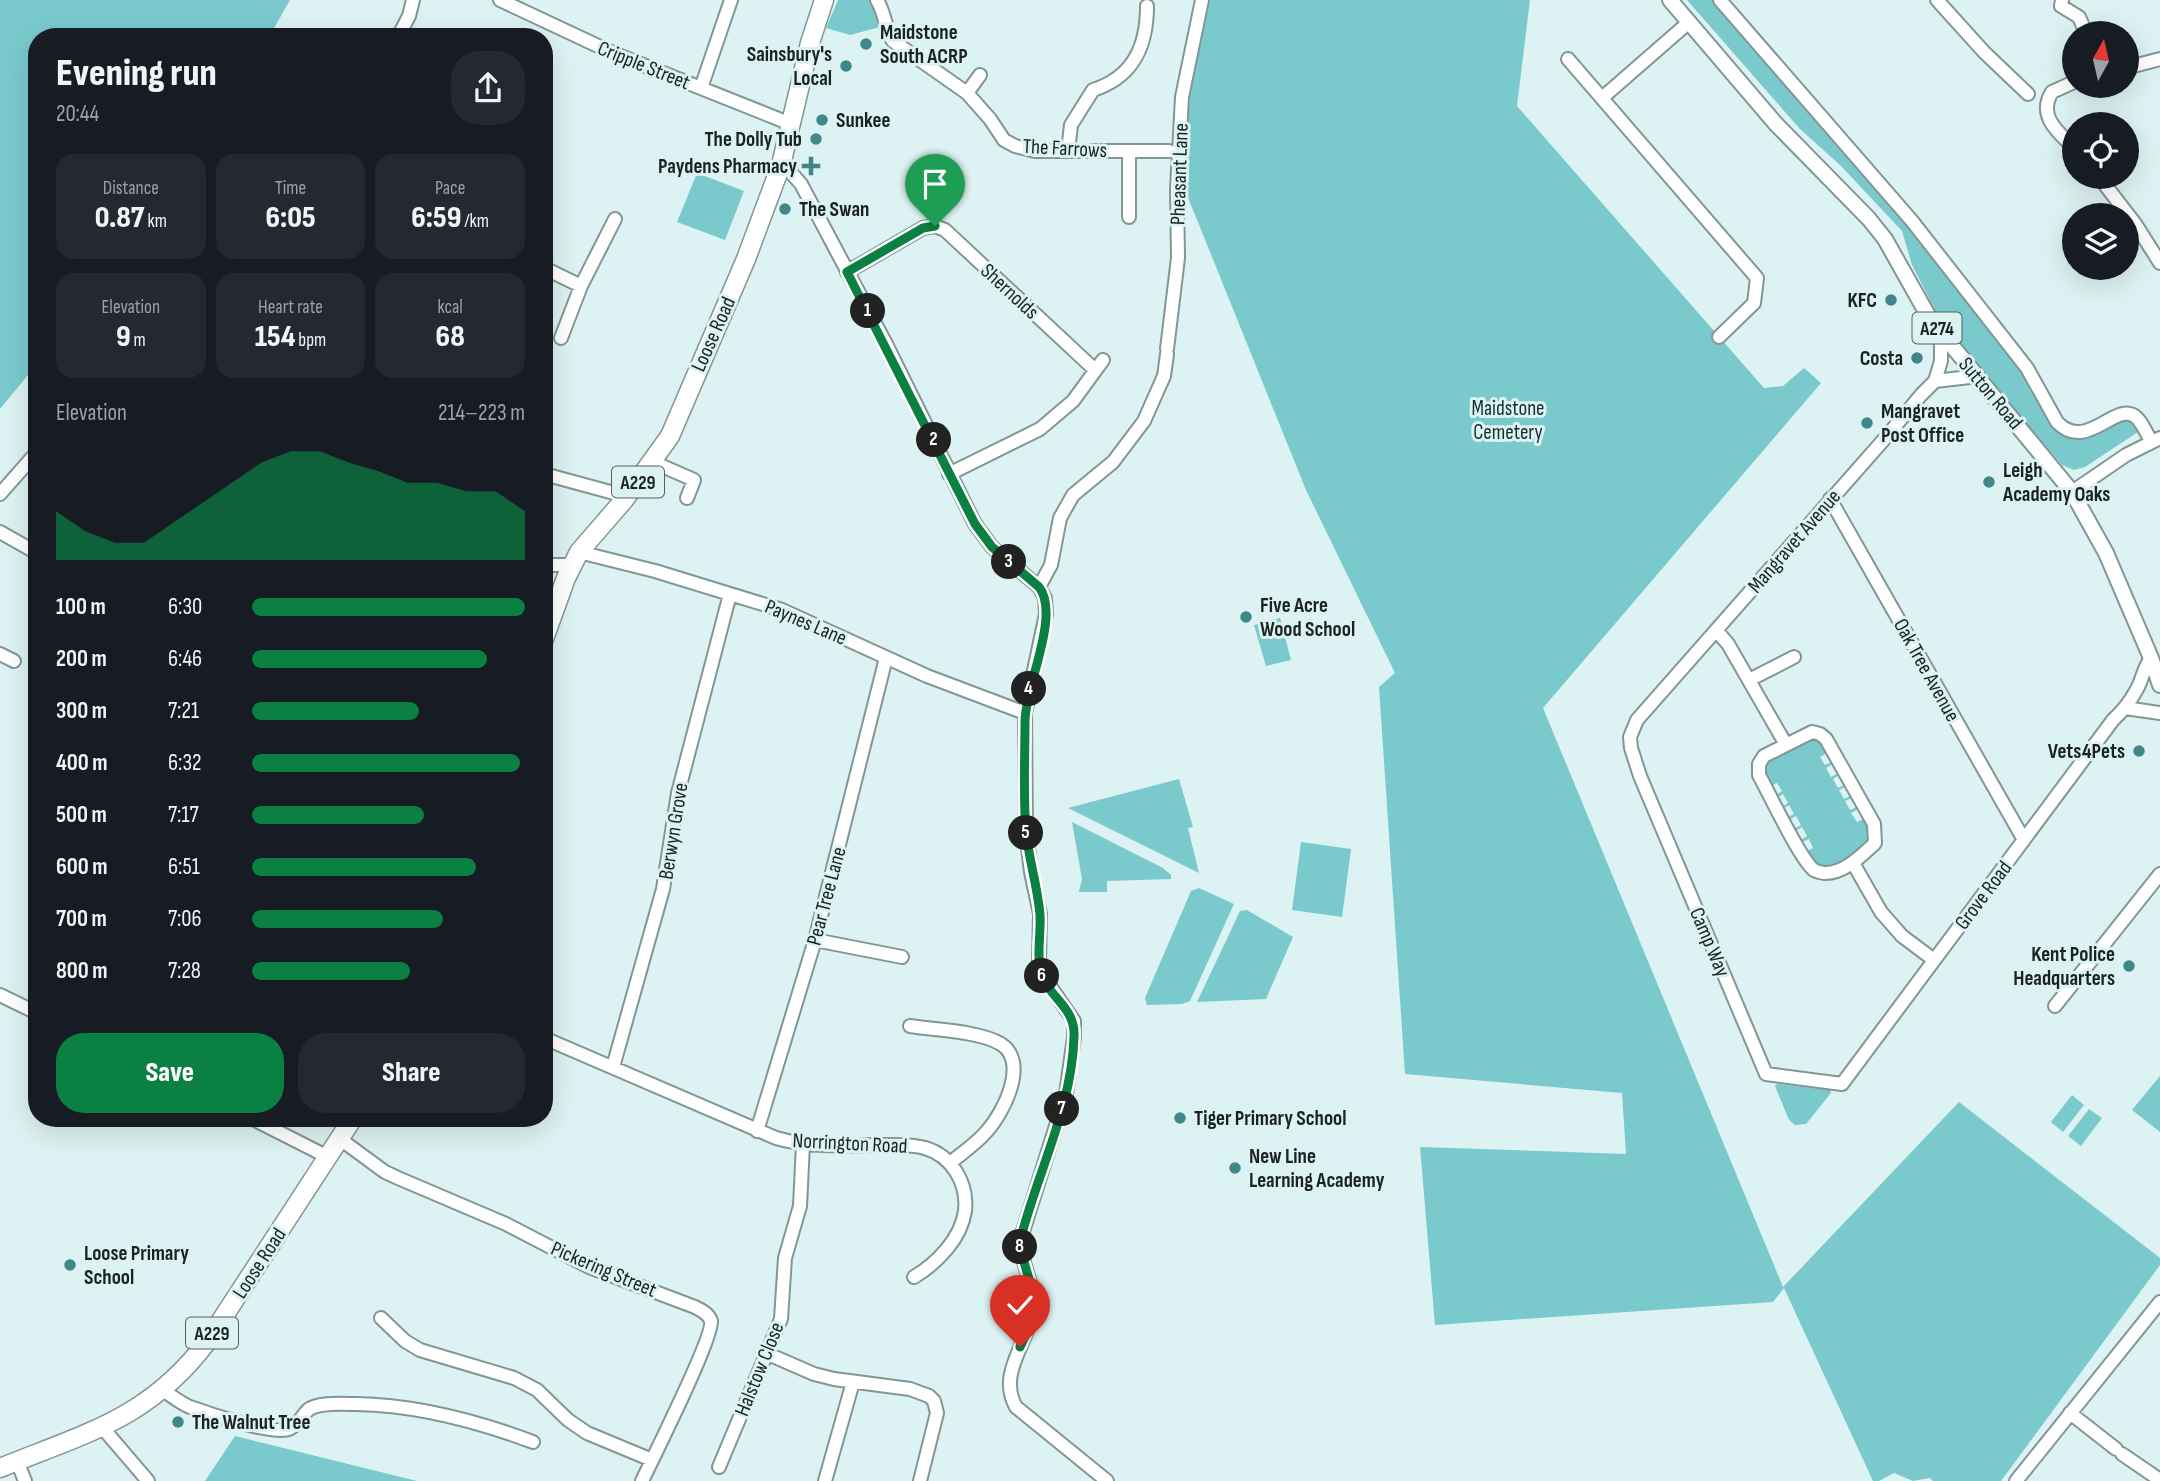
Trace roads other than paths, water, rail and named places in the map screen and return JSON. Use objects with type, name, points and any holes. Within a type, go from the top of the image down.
[{"type":"highway","name":"Loose Road","points":[[553,615],[575,558],[624,500],[670,436],[746,259],[781,165],[812,35],[824,0]]},
{"type":"highway","name":"Loose Road","points":[[0,1468],[104,1426],[163,1390],[182,1373],[209,1339],[347,1127]]},
{"type":"main road","name":"Sutton Road","points":[[1670,0],[1775,123],[1869,219],[1885,239],[1930,319],[2072,492],[2106,553],[2160,685]]},
{"type":"street","points":[[403,28],[413,0]]},
{"type":"street","name":"Cripple Street","points":[[500,0],[613,53],[791,124]]},
{"type":"street","points":[[701,88],[731,0]]},
{"type":"street","name":"The Farrows","points":[[877,0],[886,29],[893,41],[967,93],[1004,140],[1015,146],[1035,151],[1169,151]]},
{"type":"street","name":"Pheasant Lane","points":[[1039,587],[1051,565],[1059,518],[1073,495],[1113,462],[1144,421],[1164,376],[1178,258],[1177,189],[1182,96],[1202,0]]},
{"type":"street","name":"Sutton Road","points":[[1720,0],[1912,221],[2027,368],[2063,429],[2076,433],[2085,432],[2116,416],[2129,414],[2136,417],[2156,440]]},
{"type":"street","points":[[1937,0],[1984,52],[2028,94]]},
{"type":"street","points":[[2062,0],[2061,6],[2080,21]]},
{"type":"street","points":[[1068,151],[1071,125],[1093,90],[1109,85],[1122,76],[1136,57],[1144,41],[1147,6]]},
{"type":"street","points":[[1602,98],[1688,23]]},
{"type":"street","points":[[1569,59],[1756,278],[1754,303],[1719,337]]},
{"type":"street","points":[[2139,65],[2160,59]]},
{"type":"street","points":[[967,93],[980,75]]},
{"type":"street","points":[[2062,87],[2052,92],[2046,114],[2062,135]]},
{"type":"street","points":[[1129,151],[1129,217]]},
{"type":"street","points":[[781,165],[801,184],[920,412],[949,474],[983,535],[992,547],[1039,587],[1045,598],[1046,614],[1025,713],[1025,810],[1031,872],[1040,914],[1041,973],[1074,1021],[1074,1037],[1066,1094],[1020,1241],[1021,1256],[1033,1296],[1033,1310],[1008,1381],[1010,1397],[1016,1407],[1107,1481]]},
{"type":"street","points":[[2108,189],[2136,225],[2160,263]]},
{"type":"street","points":[[561,338],[581,286],[615,219]]},
{"type":"street","name":"Shernolds","points":[[847,272],[923,228],[935,226],[944,230],[1098,364],[1088,383],[1073,401],[1040,429],[949,474]]},
{"type":"street","points":[[553,272],[581,286]]},
{"type":"street","points":[[1941,333],[1941,361],[1935,380],[1978,376]]},
{"type":"street","name":"Mangravet Avenue","points":[[1630,737],[1637,720],[1935,380]]},
{"type":"street","points":[[2072,492],[2111,465],[2156,440]]},
{"type":"street","points":[[0,494],[28,462]]},
{"type":"street","points":[[653,462],[694,480],[687,498]]},
{"type":"street","points":[[553,476],[614,493],[624,500]]},
{"type":"street","name":"Oak Tree Avenue","points":[[1830,499],[2024,840]]},
{"type":"street","points":[[0,532],[28,548]]},
{"type":"street","name":"Paynes Lane","points":[[553,563],[575,558],[655,570],[782,610],[886,658],[971,694],[1025,713]]},
{"type":"street","name":"Berwyn Grove","points":[[613,1067],[663,889],[680,782],[730,594]]},
{"type":"street","points":[[1716,630],[1728,644],[1786,743]]},
{"type":"street","points":[[0,654],[14,661]]},
{"type":"street","points":[[1749,680],[1794,657]]},
{"type":"street","name":"Pear Tree Lane","points":[[757,1131],[815,940],[886,658]]},
{"type":"street","name":"Grove Road","points":[[1842,1084],[2125,708],[2139,686],[2143,669],[2151,658]]},
{"type":"street","points":[[2125,708],[2160,713]]},
{"type":"street","points":[[1812,732],[1826,739],[1874,824],[1875,843],[1853,863],[1833,872],[1814,870],[1802,854],[1759,775],[1759,764],[1763,756],[1812,732]]},
{"type":"street","name":"Camp Way","points":[[1630,737],[1640,776],[1766,1074],[1842,1084]]},
{"type":"street","points":[[1853,863],[1881,912],[1902,936],[1934,960]]},
{"type":"street","points":[[2055,1006],[2160,874]]},
{"type":"street","points":[[815,940],[902,957]]},
{"type":"street","points":[[0,995],[28,1009]]},
{"type":"street","points":[[910,1026],[988,1038],[1003,1045],[1013,1059],[1013,1079],[1006,1104],[988,1131],[950,1163],[962,1184],[965,1202],[957,1233],[936,1263],[914,1277]]},
{"type":"street","name":"Norrington Road","points":[[553,1042],[776,1139],[803,1144],[915,1146],[932,1150],[950,1163]]},
{"type":"street","points":[[269,1127],[328,1157]]},
{"type":"street","name":"Pickering Street","points":[[340,1139],[385,1172],[506,1224],[580,1262],[685,1303],[708,1316],[711,1326],[701,1354],[642,1481]]},
{"type":"street","name":"Halstow Close","points":[[719,1467],[781,1320],[785,1258],[800,1206],[803,1144]]},
{"type":"street","points":[[2016,1481],[2160,1302]]},
{"type":"street","points":[[381,1318],[405,1341],[420,1350],[514,1378],[537,1390],[568,1420],[587,1433],[652,1460]]},
{"type":"street","points":[[768,1354],[814,1374],[910,1389],[923,1392],[934,1401],[937,1412],[935,1426],[920,1481]]},
{"type":"street","points":[[825,1481],[853,1382]]},
{"type":"street","points":[[163,1390],[190,1407],[270,1429],[285,1430],[292,1427],[317,1406],[357,1404],[428,1412],[533,1442]]},
{"type":"street","points":[[2070,1413],[2160,1480]]},
{"type":"street","points":[[104,1426],[148,1481]]},
{"type":"street","points":[[2136,1462],[2144,1451]]},
{"type":"street","points":[[17,1461],[25,1481]]},
{"type":"place","name":"Maidstone South ACRP","points":[[866,44]]},
{"type":"place","name":"Sainsbury's Local","points":[[846,66]]},
{"type":"place","name":"Sunkee","points":[[822,120]]},
{"type":"place","name":"The Dolly Tub","points":[[816,139]]},
{"type":"place","name":"Paydens Pharmacy","points":[[811,166]]},
{"type":"place","name":"The Swan","points":[[785,209]]},
{"type":"place","name":"KFC","points":[[1891,300]]},
{"type":"place","name":"Costa","points":[[1917,358]]},
{"type":"place","name":"Mangravet Post Office","points":[[1867,423]]},
{"type":"place","name":"Leigh Academy Oaks","points":[[1989,482]]},
{"type":"place","name":"Five Acre Wood School","points":[[1246,617]]},
{"type":"place","name":"Vets4Pets","points":[[2139,751]]},
{"type":"place","name":"Kent Police Headquarters","points":[[2129,966]]},
{"type":"place","name":"Tiger Primary School","points":[[1180,1118]]},
{"type":"place","name":"New Line Learning Academy","points":[[1235,1168]]},
{"type":"place","name":"Loose Primary School","points":[[70,1265]]},
{"type":"place","name":"The Walnut Tree","points":[[178,1422]]},
{"type":"park label","name":"Maidstone Cemetery","points":[[1508,420]]}]
